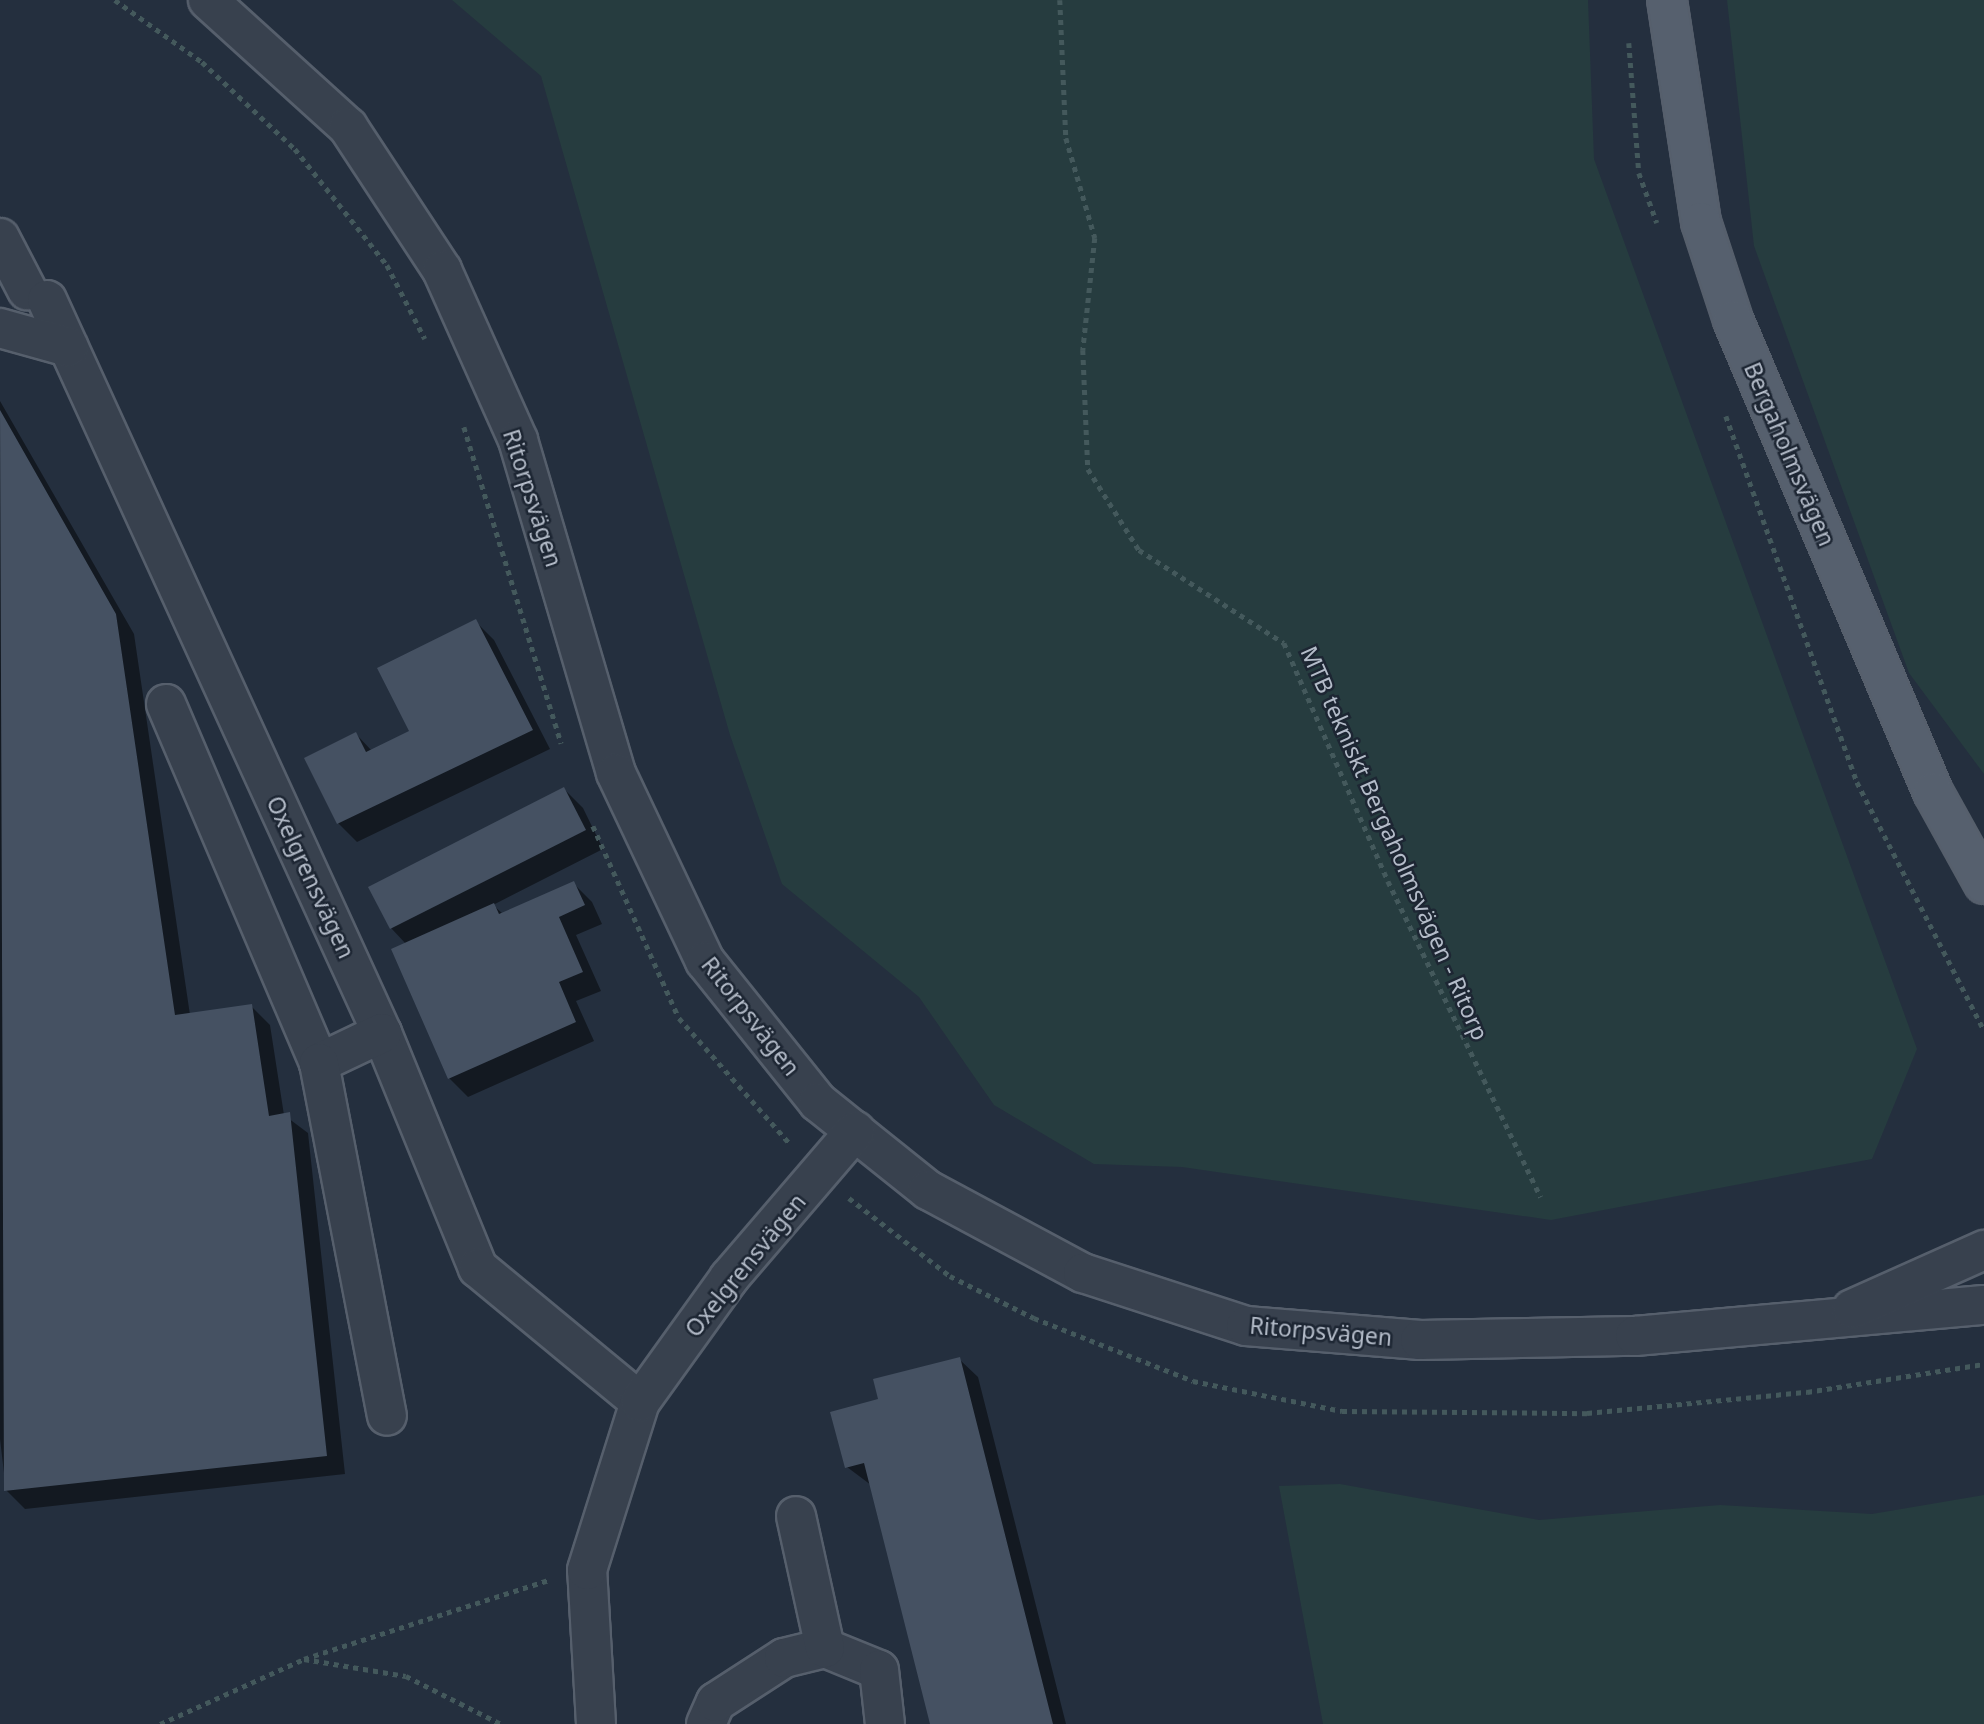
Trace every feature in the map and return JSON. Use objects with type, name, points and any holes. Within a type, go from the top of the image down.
[{"type":"main road","name":"Bergaholmsvägen","points":[[1667,0],[1700,222],[1733,320],[1933,792],[1984,884]]},
{"type":"street","name":"Ritorpsvägen","points":[[208,0],[348,127],[442,270],[517,440],[616,773],[705,961],[818,1102],[928,1190],[1083,1273],[1246,1326],[1420,1340],[1821,1323],[1984,1306]]},
{"type":"street","name":"Oxelgrensvägen","points":[[0,238],[68,347],[382,1033],[478,1268],[640,1402]]},
{"type":"street","points":[[0,328],[68,347]]},
{"type":"street","points":[[166,704],[319,1063],[387,1415]]},
{"type":"street","points":[[319,1063],[382,1033]]},
{"type":"street","name":"Oxelgrensvägen","points":[[596,1724],[587,1570],[618,1455],[640,1402],[729,1278],[855,1131]]},
{"type":"street","name":"Ritorpsvägen","points":[[1821,1323],[1984,1250]]},
{"type":"street","points":[[796,1516],[825,1648]]},
{"type":"street","points":[[706,1724],[716,1702],[772,1666],[825,1648],[879,1670],[885,1724]]},
{"type":"path","points":[[115,0],[202,62],[295,149],[387,265],[431,352]]},
{"type":"path","name":"MTB tekniskt Bergaholmsvägen - Ritorp","points":[[1060,0],[1066,138],[1095,237],[1083,350],[1088,469],[1139,550],[1284,643],[1388,881],[1541,1197]]},
{"type":"path","points":[[461,415],[562,746]]},
{"type":"path","points":[[586,812],[679,1018],[820,1172],[950,1276],[1034,1318],[1193,1381],[1342,1411],[1587,1412],[1807,1392],[1984,1364]]},
{"type":"path","points":[[160,1724],[304,1659],[587,1570]]},
{"type":"path","points":[[304,1659],[406,1676],[501,1724]]},
{"type":"green space","points":[[452,0],[1588,0],[1594,159],[1917,1049],[1872,1159],[1551,1220],[1182,1167],[1094,1164],[994,1105],[919,997],[782,884],[730,735],[541,76]]},
{"type":"green space","points":[[1727,0],[1984,0],[1984,774],[1909,673],[1754,246]]},
{"type":"green space","points":[[1340,1484],[1539,1520],[1720,1505],[1872,1514],[1984,1495],[1984,1724],[1323,1724],[1279,1486]]},
{"type":"building","points":[[0,410],[116,614],[175,1015],[252,1004],[269,1116],[290,1112],[327,1456],[4,1491]]},
{"type":"building","points":[[476,619],[533,730],[337,824],[304,758],[356,732],[366,752],[409,731],[377,668]]},
{"type":"building","points":[[564,787],[586,830],[390,929],[368,887]]},
{"type":"building","points":[[574,881],[585,905],[559,917],[583,972],[559,982],[576,1022],[448,1079],[391,949],[494,903],[499,914]]},
{"type":"building","points":[[960,1357],[1053,1724],[930,1724],[864,1463],[845,1468],[830,1412],[878,1399],[873,1379]]}]
